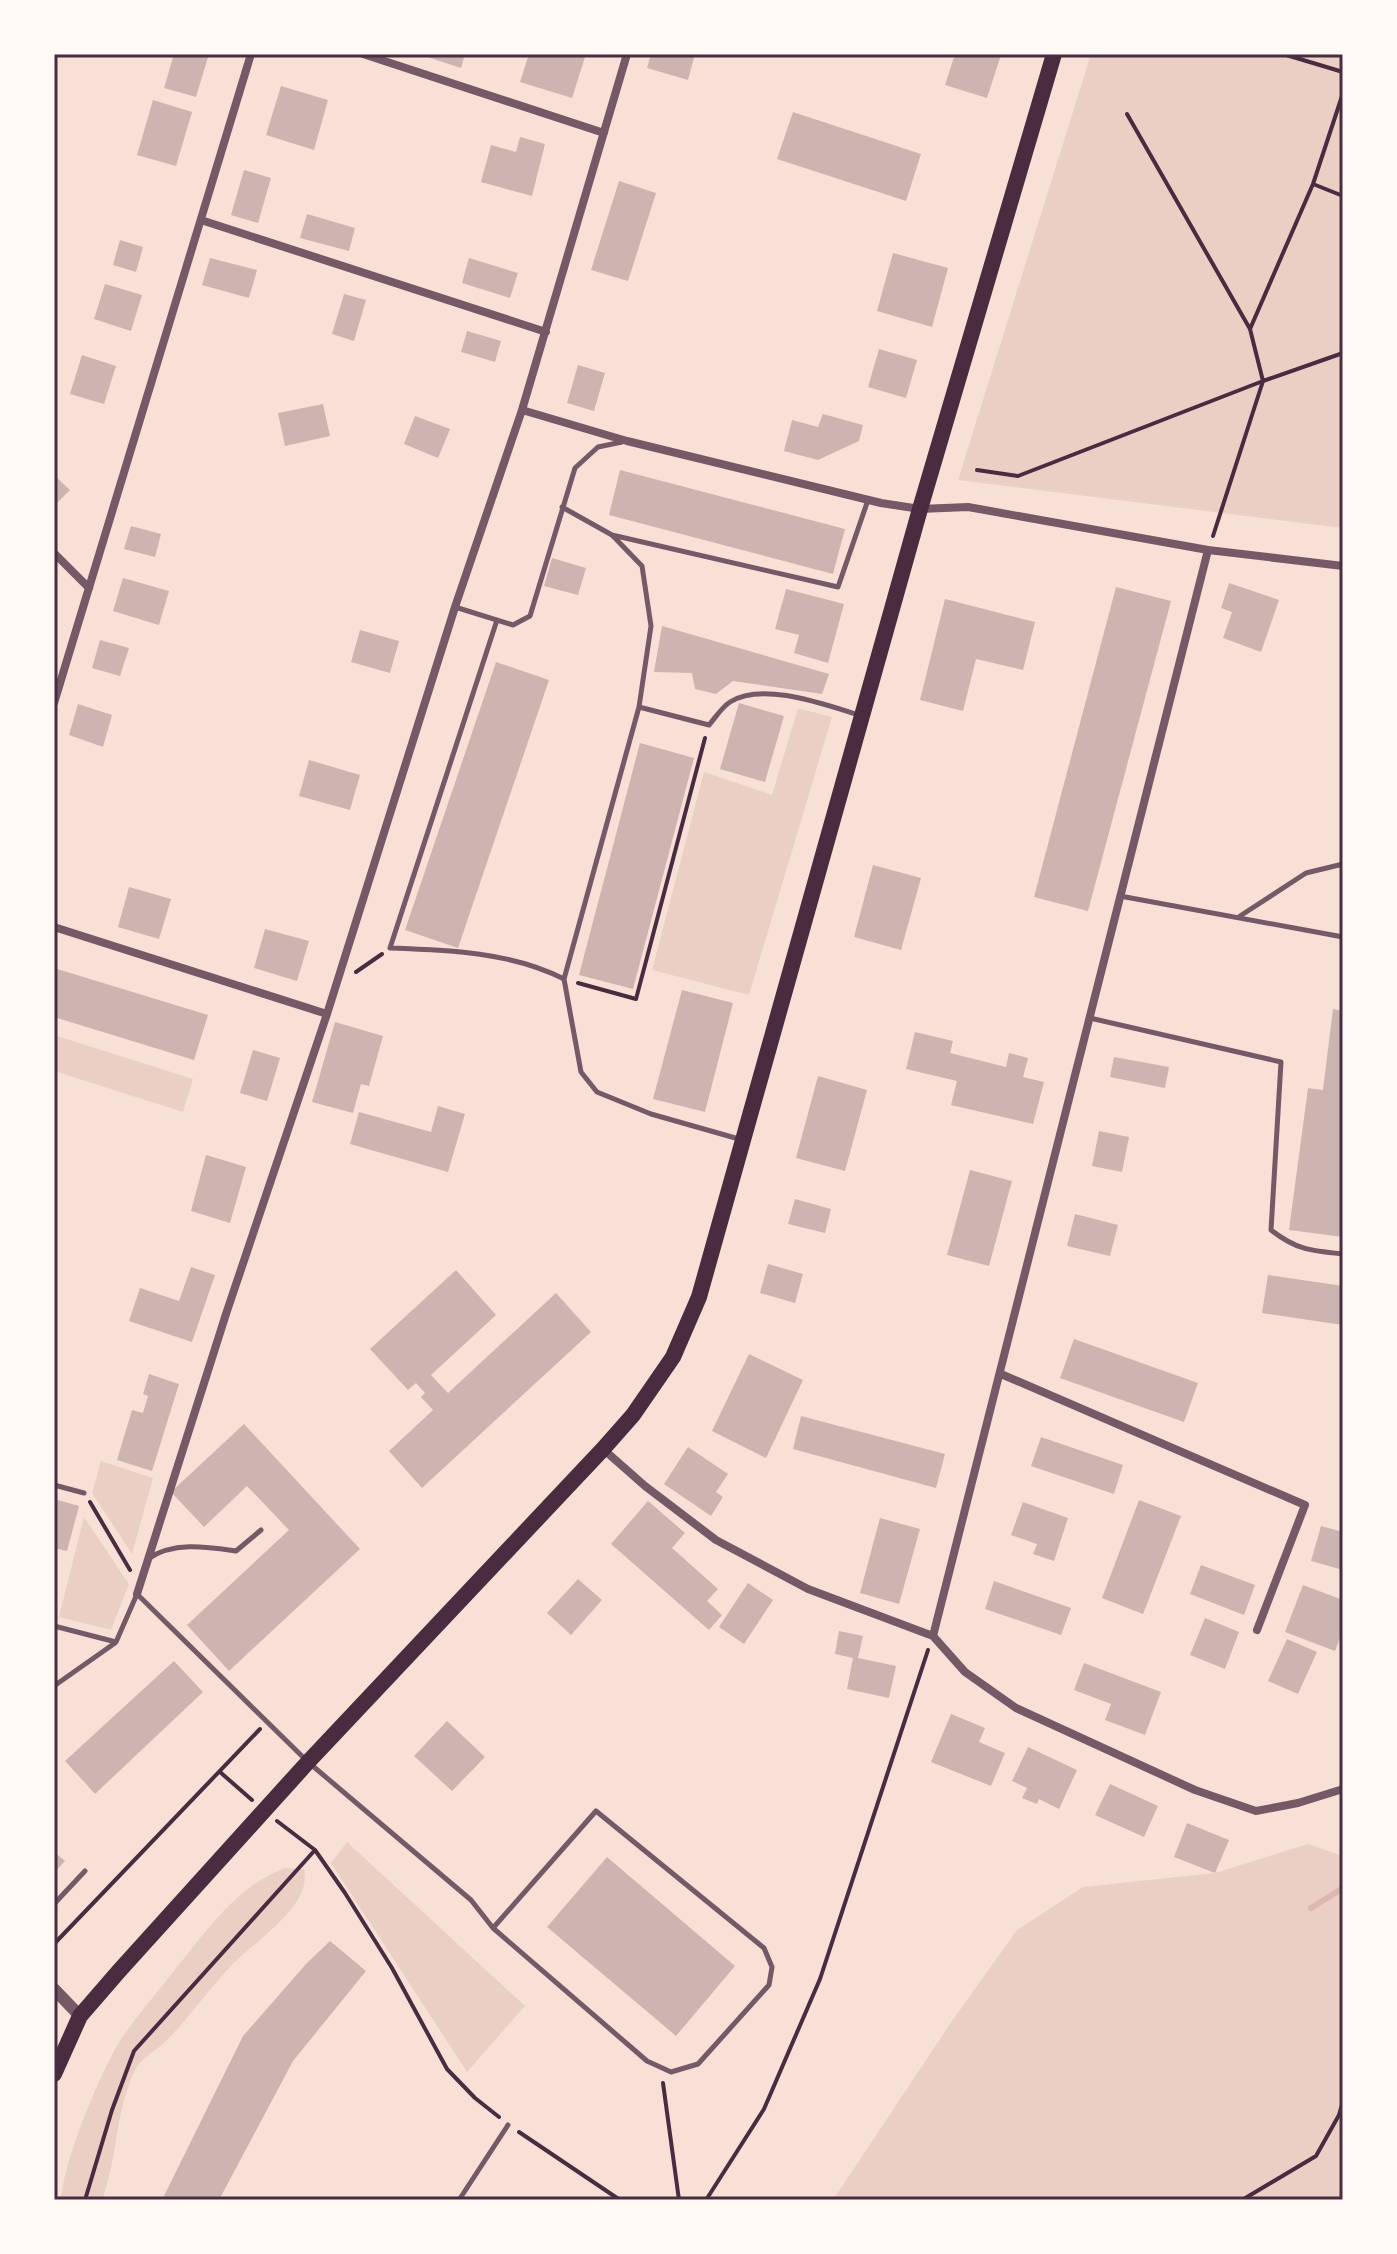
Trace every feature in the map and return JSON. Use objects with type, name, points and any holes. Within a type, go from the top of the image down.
[{"type":"main road","points":[[54,2074],[80,2016],[308,1762],[603,1449],[633,1415],[673,1357],[699,1297],[920,509],[1054,54]]},
{"type":"street","points":[[54,703],[251,54]]},
{"type":"street","points":[[363,54],[604,133]]},
{"type":"street","points":[[138,1590],[327,1014],[455,607],[522,410],[627,54]]},
{"type":"street","points":[[201,220],[546,332]]},
{"type":"street","points":[[522,410],[627,441],[868,500],[920,509],[968,507],[1208,550],[1343,566]]},
{"type":"street","points":[[933,1636],[1208,550]]},
{"type":"street","points":[[54,553],[89,588]]},
{"type":"street","points":[[54,927],[327,1014]]},
{"type":"street","points":[[1001,1374],[1305,1505],[1257,1630]]},
{"type":"street","points":[[603,1449],[645,1486],[716,1540],[808,1589],[933,1636],[965,1672],[1016,1708],[1195,1790],[1256,1811],[1298,1803],[1343,1789]]},
{"type":"street","points":[[54,1989],[80,2016]]},
{"type":"lane","points":[[455,607],[513,625],[530,616],[575,468],[598,447],[627,441]]},
{"type":"lane","points":[[562,507],[612,535],[838,587],[868,500]]},
{"type":"lane","points":[[612,535],[642,566],[651,626],[639,707],[564,979],[581,1072],[597,1092],[651,1114],[744,1140]]},
{"type":"lane","points":[[497,620],[390,948],[479,954],[539,966],[564,979]]},
{"type":"lane","points":[[639,707],[709,725],[731,701],[762,692],[823,704],[864,717]]},
{"type":"lane","points":[[1239,917],[1271,893],[1306,873],[1343,864]]},
{"type":"lane","points":[[1119,896],[1343,937]]},
{"type":"lane","points":[[1089,1018],[1281,1062],[1271,1230],[1290,1245],[1308,1251],[1343,1254]]},
{"type":"lane","points":[[54,1485],[84,1493]]},
{"type":"lane","points":[[147,1559],[159,1551],[199,1546],[236,1551],[261,1530]]},
{"type":"lane","points":[[54,1686],[116,1642],[138,1590],[266,1723],[308,1762],[471,1900],[493,1928],[647,2061],[671,2072],[698,2064],[769,1985],[772,1967],[764,1948],[596,1811],[493,1928]]},
{"type":"lane","points":[[54,1626],[116,1642]]},
{"type":"lane","points":[[54,1904],[85,1871]]},
{"type":"lane","points":[[459,2200],[508,2125]]},
{"type":"path","points":[[1283,54],[1343,72]]},
{"type":"path","points":[[1250,329],[1313,184],[1343,93]]},
{"type":"path","points":[[1127,114],[1250,329],[1263,381],[1208,550]]},
{"type":"path","points":[[1313,184],[1343,196]]},
{"type":"path","points":[[977,470],[1018,476],[1343,353]]},
{"type":"path","points":[[564,979],[636,999],[709,725]]},
{"type":"path","points":[[336,986],[390,948]]},
{"type":"path","points":[[84,1493],[138,1590]]},
{"type":"path","points":[[706,2200],[764,2109],[820,1979],[933,1636]]},
{"type":"path","points":[[54,1944],[266,1723]]},
{"type":"path","points":[[220,1772],[315,1850],[392,1968],[447,2069],[475,2098],[508,2125],[620,2200]]},
{"type":"path","points":[[85,2200],[112,2110],[134,2051],[315,1850]]},
{"type":"path","points":[[661,2068],[679,2200]]},
{"type":"path","points":[[1242,2200],[1316,2156],[1339,2115],[1343,2101]]},
{"type":"shaded area","points":[[1091,54],[1343,54],[1343,528],[958,480]]},
{"type":"shaded area","points":[[798,708],[832,717],[749,995],[652,970],[704,772],[772,795]]},
{"type":"shaded area","points":[[54,1035],[193,1079],[183,1112],[54,1071]]},
{"type":"shaded area","points":[[101,1461],[153,1478],[132,1554],[92,1493]]},
{"type":"shaded area","points":[[84,1517],[129,1584],[111,1630],[59,1617]]},
{"type":"shaded area","points":[[347,1842],[525,2006],[467,2072],[331,1863]]},
{"type":"shaded area","points":[[1308,1844],[1343,1856],[1343,2200],[833,2200],[952,2021],[1017,1930],[1083,1887],[1215,1873]]},
{"type":"shaded area","points":[[285,1868],[304,1869],[304,1883],[291,1910],[230,1967],[174,2032],[135,2070],[128,2086],[102,2200],[61,2200],[80,2126],[104,2070],[124,2035],[233,1901],[266,1877]]},
{"type":"building","points":[[174,54],[209,54],[196,97],[164,88]]},
{"type":"building","points":[[418,54],[465,54],[461,68]]},
{"type":"building","points":[[529,54],[586,54],[572,98],[520,82]]},
{"type":"building","points":[[651,54],[695,54],[688,80],[647,68]]},
{"type":"building","points":[[955,54],[1001,55],[987,98],[945,85]]},
{"type":"building","points":[[281,86],[328,100],[314,150],[266,135]]},
{"type":"building","points":[[153,100],[192,112],[176,166],[137,155]]},
{"type":"building","points":[[793,112],[921,154],[906,201],[777,159]]},
{"type":"building","points":[[520,137],[545,144],[532,196],[481,182],[491,145],[516,152]]},
{"type":"building","points":[[244,170],[271,178],[258,223],[231,215]]},
{"type":"building","points":[[619,181],[656,193],[628,281],[591,270]]},
{"type":"building","points":[[307,214],[355,228],[349,251],[300,238]]},
{"type":"building","points":[[120,240],[143,247],[136,272],[113,265]]},
{"type":"building","points":[[893,253],[948,268],[932,327],[877,311]]},
{"type":"building","points":[[210,258],[257,270],[249,298],[202,285]]},
{"type":"building","points":[[469,258],[518,273],[510,298],[462,283]]},
{"type":"building","points":[[105,284],[142,295],[131,331],[94,319]]},
{"type":"building","points":[[344,294],[366,300],[354,341],[332,334]]},
{"type":"building","points":[[467,331],[501,341],[495,362],[461,352]]},
{"type":"building","points":[[879,349],[917,360],[906,398],[868,387]]},
{"type":"building","points":[[82,355],[116,366],[104,404],[70,394]]},
{"type":"building","points":[[578,365],[605,373],[594,411],[567,403]]},
{"type":"building","points":[[323,404],[330,436],[285,446],[278,413]]},
{"type":"building","points":[[823,414],[863,425],[859,441],[818,460],[784,451],[792,420],[818,427]]},
{"type":"building","points":[[415,416],[450,429],[438,458],[404,444]]},
{"type":"building","points":[[620,470],[845,529],[833,574],[609,515]]},
{"type":"building","points":[[54,475],[70,490],[54,506]]},
{"type":"building","points":[[131,526],[161,534],[155,557],[124,549]]},
{"type":"building","points":[[552,558],[586,568],[578,595],[544,586]]},
{"type":"building","points":[[123,578],[169,591],[159,625],[113,611]]},
{"type":"building","points":[[1229,583],[1279,600],[1261,652],[1223,638],[1232,612],[1221,608]]},
{"type":"building","points":[[1116,587],[1171,601],[1088,911],[1034,897]]},
{"type":"building","points":[[786,589],[844,604],[828,663],[794,653],[799,635],[775,629]]},
{"type":"building","points":[[945,599],[1035,622],[1023,670],[976,659],[963,711],[920,700]]},
{"type":"building","points":[[662,626],[829,674],[822,694],[733,681],[716,694],[695,689],[692,673],[654,672]]},
{"type":"building","points":[[360,630],[399,641],[390,673],[351,662]]},
{"type":"building","points":[[100,640],[129,648],[120,676],[92,668]]},
{"type":"building","points":[[496,662],[549,680],[458,948],[405,930]]},
{"type":"building","points":[[739,703],[784,716],[765,782],[720,769]]},
{"type":"building","points":[[78,704],[112,715],[103,747],[69,735]]},
{"type":"building","points":[[640,743],[694,758],[633,989],[579,975]]},
{"type":"building","points":[[309,760],[360,775],[350,810],[299,796]]},
{"type":"building","points":[[873,865],[921,878],[901,950],[854,937]]},
{"type":"building","points":[[129,887],[171,899],[159,939],[118,927]]},
{"type":"building","points":[[265,929],[309,941],[297,981],[254,968]]},
{"type":"building","points":[[54,968],[208,1015],[194,1060],[54,1017]]},
{"type":"building","points":[[682,990],[733,1003],[705,1112],[653,1099]]},
{"type":"building","points":[[1333,1009],[1343,1011],[1343,1237],[1289,1230],[1308,1088],[1323,1090]]},
{"type":"building","points":[[335,1022],[383,1036],[369,1086],[361,1084],[353,1113],[312,1102]]},
{"type":"building","points":[[915,1032],[953,1041],[950,1053],[1006,1067],[1009,1053],[1028,1058],[1023,1077],[1044,1082],[1033,1124],[951,1105],[957,1081],[906,1069]]},
{"type":"building","points":[[253,1050],[280,1058],[267,1101],[240,1093]]},
{"type":"building","points":[[1114,1057],[1169,1067],[1165,1088],[1110,1077]]},
{"type":"building","points":[[818,1076],[867,1090],[845,1171],[796,1158]]},
{"type":"building","points":[[438,1106],[465,1114],[448,1172],[350,1144],[359,1112],[431,1132]]},
{"type":"building","points":[[1099,1131],[1129,1137],[1122,1172],[1092,1166]]},
{"type":"building","points":[[206,1155],[246,1167],[230,1223],[191,1211]]},
{"type":"building","points":[[970,1170],[1012,1181],[989,1266],[947,1255]]},
{"type":"building","points":[[795,1199],[831,1209],[825,1233],[788,1224]]},
{"type":"building","points":[[1075,1214],[1118,1225],[1110,1256],[1067,1246]]},
{"type":"building","points":[[768,1264],[803,1274],[795,1303],[760,1293]]},
{"type":"building","points":[[191,1267],[215,1275],[192,1342],[129,1321],[140,1288],[179,1301]]},
{"type":"building","points":[[456,1270],[496,1315],[431,1375],[448,1393],[556,1293],[591,1332],[422,1488],[389,1451],[433,1410],[421,1397],[425,1393],[416,1383],[408,1390],[370,1349]]},
{"type":"building","points":[[1268,1275],[1343,1286],[1343,1325],[1262,1313]]},
{"type":"building","points":[[1074,1339],[1198,1383],[1184,1422],[1060,1378]]},
{"type":"building","points":[[749,1354],[803,1380],[766,1458],[712,1431]]},
{"type":"building","points":[[149,1374],[179,1384],[152,1471],[117,1460],[132,1410],[143,1413],[148,1396],[143,1394]]},
{"type":"building","points":[[801,1416],[945,1454],[936,1488],[793,1449]]},
{"type":"building","points":[[244,1424],[360,1549],[229,1671],[187,1625],[289,1530],[247,1486],[204,1527],[171,1492]]},
{"type":"building","points":[[1041,1437],[1123,1465],[1114,1494],[1031,1466]]},
{"type":"building","points":[[688,1447],[728,1474],[716,1492],[723,1497],[711,1516],[664,1484]]},
{"type":"building","points":[[54,1499],[79,1506],[67,1551],[54,1548]]},
{"type":"building","points":[[1139,1500],[1181,1516],[1143,1614],[1102,1598]]},
{"type":"building","points":[[648,1501],[685,1533],[672,1548],[718,1589],[707,1601],[722,1615],[709,1630],[611,1544]]},
{"type":"building","points":[[1023,1502],[1068,1518],[1054,1561],[1033,1554],[1037,1544],[1011,1535]]},
{"type":"building","points":[[880,1518],[920,1529],[899,1604],[860,1593]]},
{"type":"building","points":[[1321,1526],[1343,1532],[1343,1570],[1311,1561]]},
{"type":"building","points":[[1201,1565],[1255,1585],[1244,1615],[1190,1594]]},
{"type":"building","points":[[578,1579],[602,1600],[571,1635],[547,1613]]},
{"type":"building","points":[[994,1581],[1071,1608],[1061,1635],[985,1609]]},
{"type":"building","points":[[748,1583],[773,1600],[744,1644],[719,1627]]},
{"type":"building","points":[[1303,1585],[1343,1600],[1343,1630],[1335,1651],[1285,1632]]},
{"type":"building","points":[[1205,1618],[1239,1632],[1225,1669],[1190,1655]]},
{"type":"building","points":[[839,1631],[863,1636],[858,1658],[896,1666],[889,1698],[847,1689],[853,1658],[835,1654]]},
{"type":"building","points":[[1287,1639],[1317,1652],[1298,1694],[1268,1681]]},
{"type":"building","points":[[174,1661],[203,1692],[95,1794],[65,1761]]},
{"type":"building","points":[[1084,1663],[1161,1692],[1145,1735],[1105,1720],[1111,1704],[1074,1690]]},
{"type":"building","points":[[951,1714],[985,1728],[979,1742],[1005,1753],[991,1786],[931,1762]]},
{"type":"building","points":[[447,1721],[485,1757],[452,1791],[414,1756]]},
{"type":"building","points":[[1028,1747],[1077,1770],[1059,1809],[1039,1799],[1037,1804],[1022,1798],[1027,1788],[1012,1781]]},
{"type":"building","points":[[1110,1784],[1158,1806],[1144,1837],[1095,1815]]},
{"type":"building","points":[[1187,1823],[1229,1840],[1215,1873],[1174,1857]]},
{"type":"building","points":[[54,1852],[65,1861],[54,1873]]},
{"type":"building","points":[[607,1857],[735,1966],[676,2036],[547,1927]]},
{"type":"building","points":[[330,1941],[366,1971],[293,2061],[219,2200],[162,2200],[243,2036]]},
{"type":"waterway","points":[[1311,1908],[1343,1888]]}]
